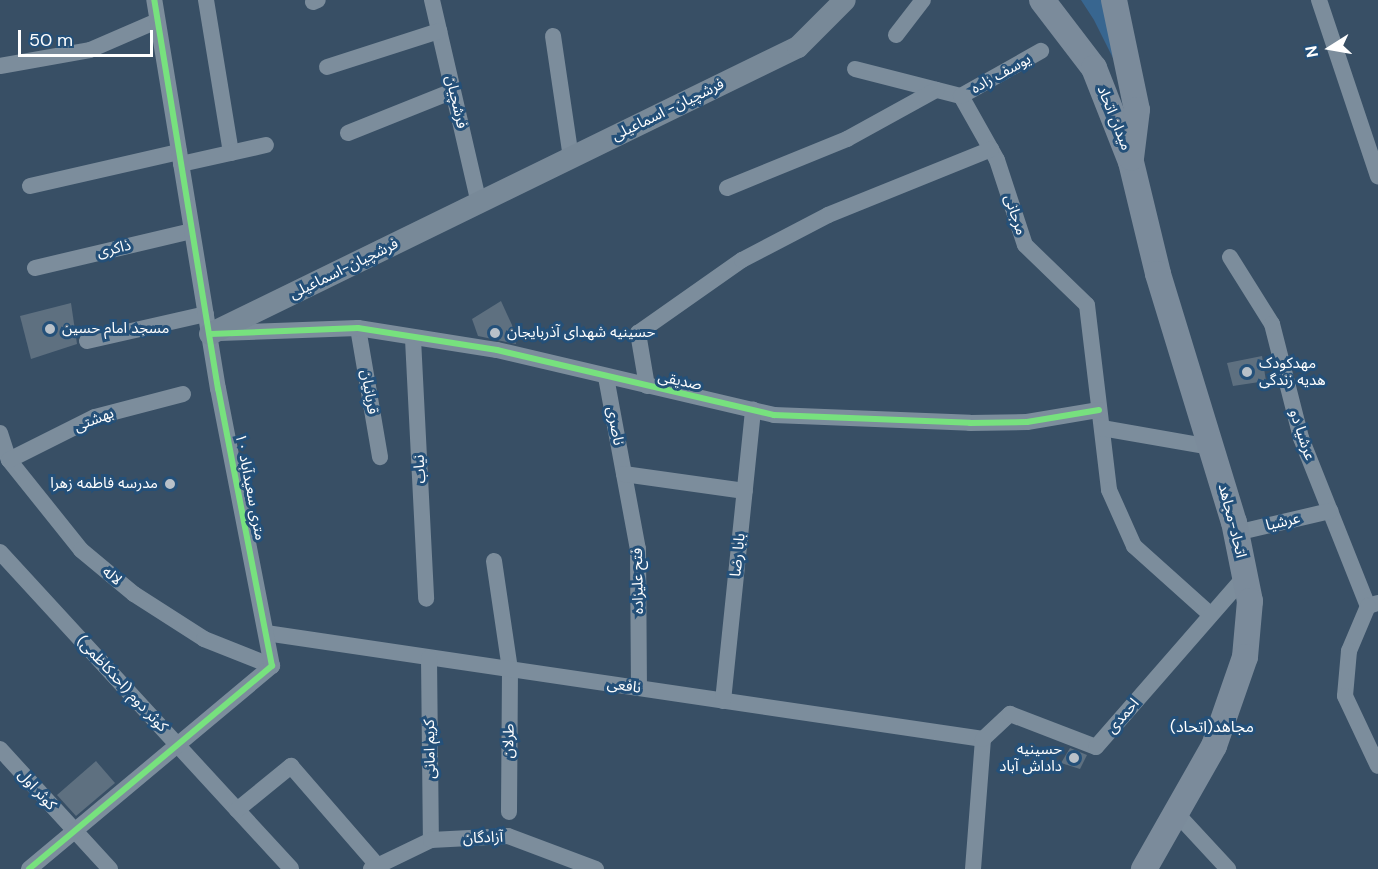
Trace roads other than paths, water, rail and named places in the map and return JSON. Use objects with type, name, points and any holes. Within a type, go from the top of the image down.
[{"type":"main road","name":"فرشچیان- اسماعیلی","points":[[479,204],[798,47],[845,0]]},
{"type":"main road","name":"میدان اتحاد","points":[[1042,0],[1094,68],[1131,162]]},
{"type":"main road","name":"میدان اتحاد","points":[[1114,0],[1137,110],[1131,162]]},
{"type":"main road","name":"اتحاد-مجاهد","points":[[1131,162],[1158,274],[1236,533],[1250,601],[1245,657],[1214,746],[1151,865]]},
{"type":"main road","name":"فرشچیان-اسماعیلی","points":[[208,324],[479,204]]},
{"type":"street","name":"۱۰ متری سعیدآباد","points":[[154,0],[208,324],[272,666]]},
{"type":"street","points":[[206,0],[231,153]]},
{"type":"street","name":"فرشچیان","points":[[432,0],[479,204]]},
{"type":"street","points":[[896,35],[923,0]]},
{"type":"street","points":[[1319,0],[1378,176]]},
{"type":"street","points":[[0,66],[90,50],[157,21]]},
{"type":"street","points":[[327,67],[439,31]]},
{"type":"street","points":[[553,36],[571,158]]},
{"type":"street","name":"یوسف زاده","points":[[961,96],[1041,51]]},
{"type":"street","points":[[855,69],[961,96]]},
{"type":"street","points":[[727,188],[847,139],[936,90]]},
{"type":"street","points":[[348,133],[453,92]]},
{"type":"street","name":"مرجانی","points":[[961,96],[991,149],[1025,245],[1087,305],[1109,490],[1134,546],[1211,615]]},
{"type":"street","points":[[30,186],[180,158],[231,153],[266,145]]},
{"type":"street","points":[[647,386],[638,333],[733,267],[828,215],[991,149]]},
{"type":"street","name":"ذاکری","points":[[35,268],[192,231]]},
{"type":"street","name":"عرشیا دو","points":[[1230,257],[1272,324],[1301,438],[1330,511],[1373,604]]},
{"type":"street","name":"صدیقی","points":[[87,341],[208,324],[358,328],[414,339],[497,350],[753,410],[970,423],[1027,422],[1099,410]]},
{"type":"street","name":"قربانیان","points":[[358,328],[380,457]]},
{"type":"street","name":"نیاب","points":[[414,339],[426,599]]},
{"type":"street","name":"ناصری","points":[[606,377],[624,474]]},
{"type":"street","name":"بهشتی","points":[[9,460],[95,417],[183,394]]},
{"type":"street","name":"بابا رضا","points":[[723,701],[753,410]]},
{"type":"street","points":[[1102,428],[1211,447]]},
{"type":"street","name":"لاله","points":[[0,433],[9,460],[81,550],[134,594],[204,639],[272,666]]},
{"type":"street","points":[[624,474],[745,491]]},
{"type":"street","name":"فتح علیزاده","points":[[624,474],[638,549],[639,688]]},
{"type":"street","name":"عرشیا","points":[[1236,533],[1330,511]]},
{"type":"street","name":"کوثر دوم (احدکاظمی)","points":[[0,552],[291,869]]},
{"type":"street","points":[[494,561],[510,669]]},
{"type":"street","name":"احمدی","points":[[983,739],[1010,714],[1096,747],[1245,576]]},
{"type":"street","points":[[1373,604],[1349,651],[1345,696],[1378,766]]},
{"type":"street","name":"نافعی","points":[[266,633],[983,739]]},
{"type":"street","name":"کریم امانی","points":[[429,658],[431,840]]},
{"type":"street","points":[[29,869],[177,743],[272,666]]},
{"type":"street","name":"طرلان","points":[[509,812],[510,669]]},
{"type":"street","points":[[973,869],[983,739]]},
{"type":"street","name":"کوثر اول","points":[[0,749],[110,869]]},
{"type":"street","points":[[237,810],[291,766],[375,867]]},
{"type":"street","points":[[1178,815],[1227,869]]},
{"type":"street","name":"آزادگان","points":[[375,867],[431,840],[508,836],[596,869]]},
{"type":"place","name":"مسجد امام حسین","points":[[50,329]]},
{"type":"place","name":"حسینیه شهدای آذربایجان","points":[[495,333]]},
{"type":"place","name":"مهدکودک هدیه زندگی","points":[[1247,372]]},
{"type":"place","name":"مدرسه فاطمه زهرا","points":[[170,484]]},
{"type":"place","name":"حسینیه داداش آباد","points":[[1074,758]]},
{"type":"district","name":"مجاهد(اتحاد)","points":[[1212,727]]}]
